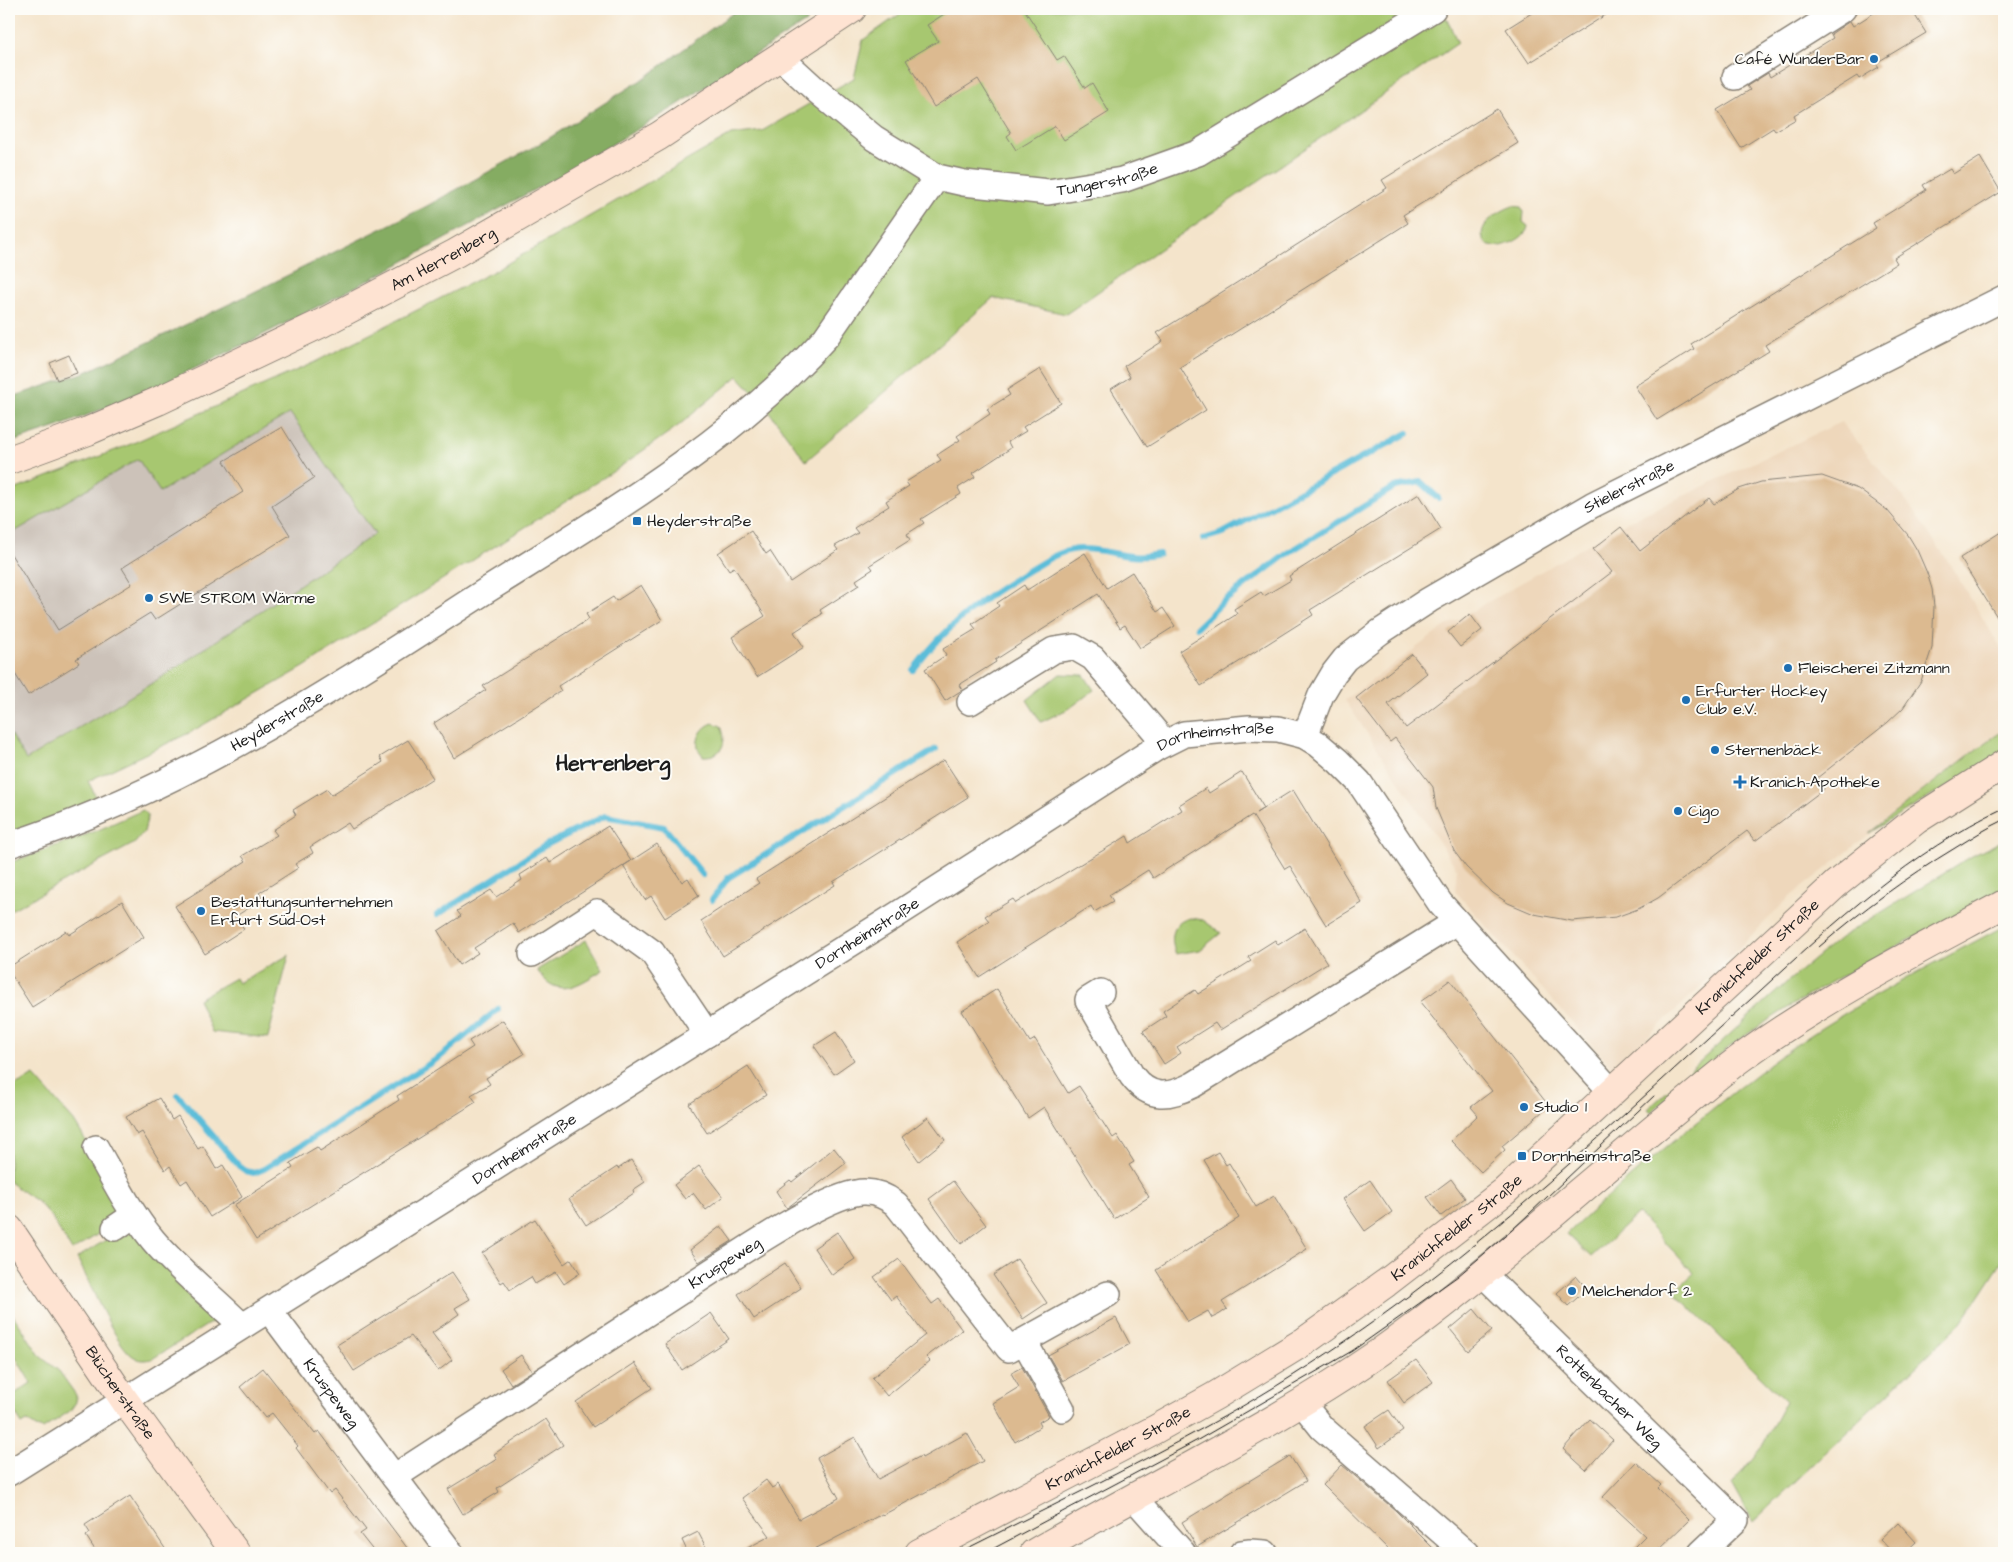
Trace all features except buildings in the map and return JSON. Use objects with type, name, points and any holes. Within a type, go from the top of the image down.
[{"type":"main road","name":"Am Herrenberg","points":[[9,460],[88,431],[158,401],[322,323],[456,253],[659,136],[852,9]]},
{"type":"main road","name":"Kranichfelder Straße","points":[[919,1553],[1154,1430],[1305,1341],[1386,1282],[1505,1190],[1836,884],[1916,820],[2004,764]]},
{"type":"main road","points":[[1034,1553],[1302,1403],[1380,1351],[1483,1274],[1744,1055],[1824,1004],[2004,904]]},
{"type":"main road","name":"Blücherstraße","points":[[9,1229],[125,1402],[236,1553]]},
{"type":"street","name":"Tungerstraße","points":[[780,57],[874,138],[937,177],[964,183],[1048,192],[1122,180],[1198,153],[1434,9]]},
{"type":"street","points":[[1735,76],[1843,9]]},
{"type":"street","name":"Heyderstraße","points":[[9,845],[44,834],[116,806],[205,762],[321,696],[632,498],[698,453],[763,398],[809,356],[826,337],[937,177]]},
{"type":"street","name":"Stielerstraße","points":[[1305,736],[1321,696],[1334,673],[1345,659],[1380,632],[1429,600],[1592,505],[2004,298]]},
{"type":"street","points":[[970,702],[1054,650],[1074,647],[1092,658],[1165,743]]},
{"type":"street","name":"Dornheimstraße","points":[[9,1473],[125,1402],[242,1326],[1165,743],[1178,736],[1192,732],[1249,728],[1278,729],[1305,736],[1338,761],[1359,782],[1440,903],[1612,1092]]},
{"type":"street","points":[[532,954],[597,912],[652,952],[707,1034]]},
{"type":"street","points":[[1101,992],[1088,1000],[1132,1076],[1138,1083],[1153,1092],[1162,1095],[1172,1094],[1193,1085],[1456,922]]},
{"type":"street","points":[[96,1148],[124,1222],[177,1266],[242,1326]]},
{"type":"street","name":"Kruspeweg","points":[[394,1477],[728,1260],[834,1200],[851,1193],[867,1191],[890,1199],[896,1204],[1009,1349],[1108,1294]]},
{"type":"street","name":"Rottenbacher Weg","points":[[1483,1274],[1736,1520],[1701,1553]]},
{"type":"street","name":"Kruspeweg","points":[[269,1310],[451,1553]]},
{"type":"street","points":[[1024,1341],[1062,1409]]},
{"type":"street","points":[[1302,1403],[1322,1428],[1466,1553]]},
{"type":"street","points":[[1134,1498],[1183,1553]]},
{"type":"street","points":[[1242,1553],[1265,1553]]},
{"type":"shaded area","points":[[290,413],[376,534],[167,674],[25,760],[9,732],[9,535],[138,459],[160,492]]},
{"type":"shaded area","points":[[1841,422],[1904,498],[1944,555],[2004,653],[2004,730],[1978,748],[1791,896],[1695,992],[1614,1069],[1455,891],[1457,869],[1345,700],[1443,628],[1627,522]]},
{"type":"green space","points":[[738,9],[826,9],[676,106],[561,175],[392,268],[251,341],[150,390],[60,426],[9,443],[9,398],[86,372],[244,297],[425,207],[546,140],[646,77]]},
{"type":"green space","points":[[907,9],[1442,9],[1458,43],[1066,314],[993,298],[806,461],[764,405],[738,376],[678,426],[614,471],[304,667],[189,733],[88,781],[98,801],[9,835],[9,732],[26,760],[167,674],[375,534],[290,413],[160,492],[138,459],[9,535],[9,492],[131,444],[313,363],[496,270],[731,135],[762,131],[854,78],[863,40]]},
{"type":"green space","points":[[1513,206],[1521,207],[1524,212],[1523,222],[1528,226],[1527,231],[1513,242],[1495,247],[1488,245],[1482,235],[1486,224],[1502,211]]},
{"type":"green space","points":[[1060,674],[1084,675],[1094,690],[1070,708],[1041,722],[1027,700]]},
{"type":"green space","points":[[713,723],[721,726],[724,738],[722,748],[715,754],[703,756],[698,749],[699,737],[706,727]]},
{"type":"green space","points":[[2004,730],[2004,753],[1869,833],[1978,748]]},
{"type":"green space","points":[[143,810],[148,815],[144,832],[135,843],[9,911],[9,863],[96,831]]},
{"type":"green space","points":[[2004,840],[2004,890],[1867,962],[1768,1020],[1736,1042],[1651,1112],[1648,1109],[1787,982],[1840,938],[1972,856]]},
{"type":"green space","points":[[1191,918],[1203,920],[1221,933],[1200,950],[1176,954],[1173,942],[1174,931],[1180,923]]},
{"type":"green space","points":[[2004,926],[2004,1258],[1962,1322],[1753,1522],[1732,1484],[1760,1449],[1786,1401],[1674,1292],[1694,1273],[1638,1214],[1591,1257],[1567,1234],[1661,1151],[1789,1050],[1867,1000]]},
{"type":"green space","points":[[586,940],[603,970],[576,985],[560,988],[545,980],[537,970]]},
{"type":"green space","points":[[289,955],[268,1038],[212,1032],[198,999],[235,978],[238,983]]},
{"type":"green space","points":[[34,1076],[74,1121],[92,1151],[119,1207],[112,1225],[72,1251],[52,1218],[39,1203],[9,1182],[9,1089]]},
{"type":"green space","points":[[138,1229],[220,1317],[152,1359],[146,1360],[136,1358],[120,1342],[77,1258],[117,1233],[120,1238]]},
{"type":"green space","points":[[9,1309],[41,1357],[59,1371],[76,1395],[76,1402],[70,1411],[43,1429],[27,1421],[22,1424],[12,1408],[13,1395],[31,1383],[9,1346]]},
{"type":"waterway","points":[[1203,539],[1223,533],[1408,433]]},
{"type":"waterway","points":[[1197,627],[1223,602],[1288,553],[1395,487],[1421,482],[1438,498]]},
{"type":"waterway","points":[[913,670],[939,639],[967,613],[997,590],[1054,556],[1080,549],[1100,550],[1127,556],[1159,554]]},
{"type":"waterway","points":[[712,900],[728,878],[936,749]]},
{"type":"waterway","points":[[437,915],[546,845],[605,816],[664,827],[703,875]]},
{"type":"waterway","points":[[178,1095],[239,1166],[246,1171],[254,1173],[264,1169],[440,1057],[498,1009]]},
{"type":"tram line","points":[[958,1553],[1207,1426],[1277,1386],[1379,1318],[1444,1269],[1548,1183],[1846,914],[1906,867],[1938,845],[1970,825],[2004,808]]},
{"type":"tram line","points":[[1819,947],[1902,882],[2004,820]]},
{"type":"tram line","points":[[985,1553],[1196,1441],[1352,1351],[1458,1276],[1511,1231],[1654,1096]]},
{"type":"place","name":"Café WunderBar","points":[[1874,59]]},
{"type":"place","name":"Heyderstraße","points":[[637,521]]},
{"type":"place","name":"SWE STROM Wärme","points":[[149,598]]},
{"type":"place","name":"Fleischerei Zitzmann","points":[[1788,668]]},
{"type":"place","name":"Erfurter Hockey Club e.V.","points":[[1686,700]]},
{"type":"place","name":"Sternenbäck","points":[[1715,750]]},
{"type":"place","name":"Kranich-Apotheke","points":[[1740,782]]},
{"type":"place","name":"Cigo","points":[[1678,811]]},
{"type":"place","name":"Bestattungsunternehmen Erfurt Süd-Ost","points":[[201,911]]},
{"type":"place","name":"Studio 1","points":[[1524,1107]]},
{"type":"place","name":"Dornheimstraße","points":[[1522,1156]]},
{"type":"place","name":"Melchendorf 2","points":[[1572,1291]]},
{"type":"district","name":"Herrenberg","points":[[613,763]]}]
